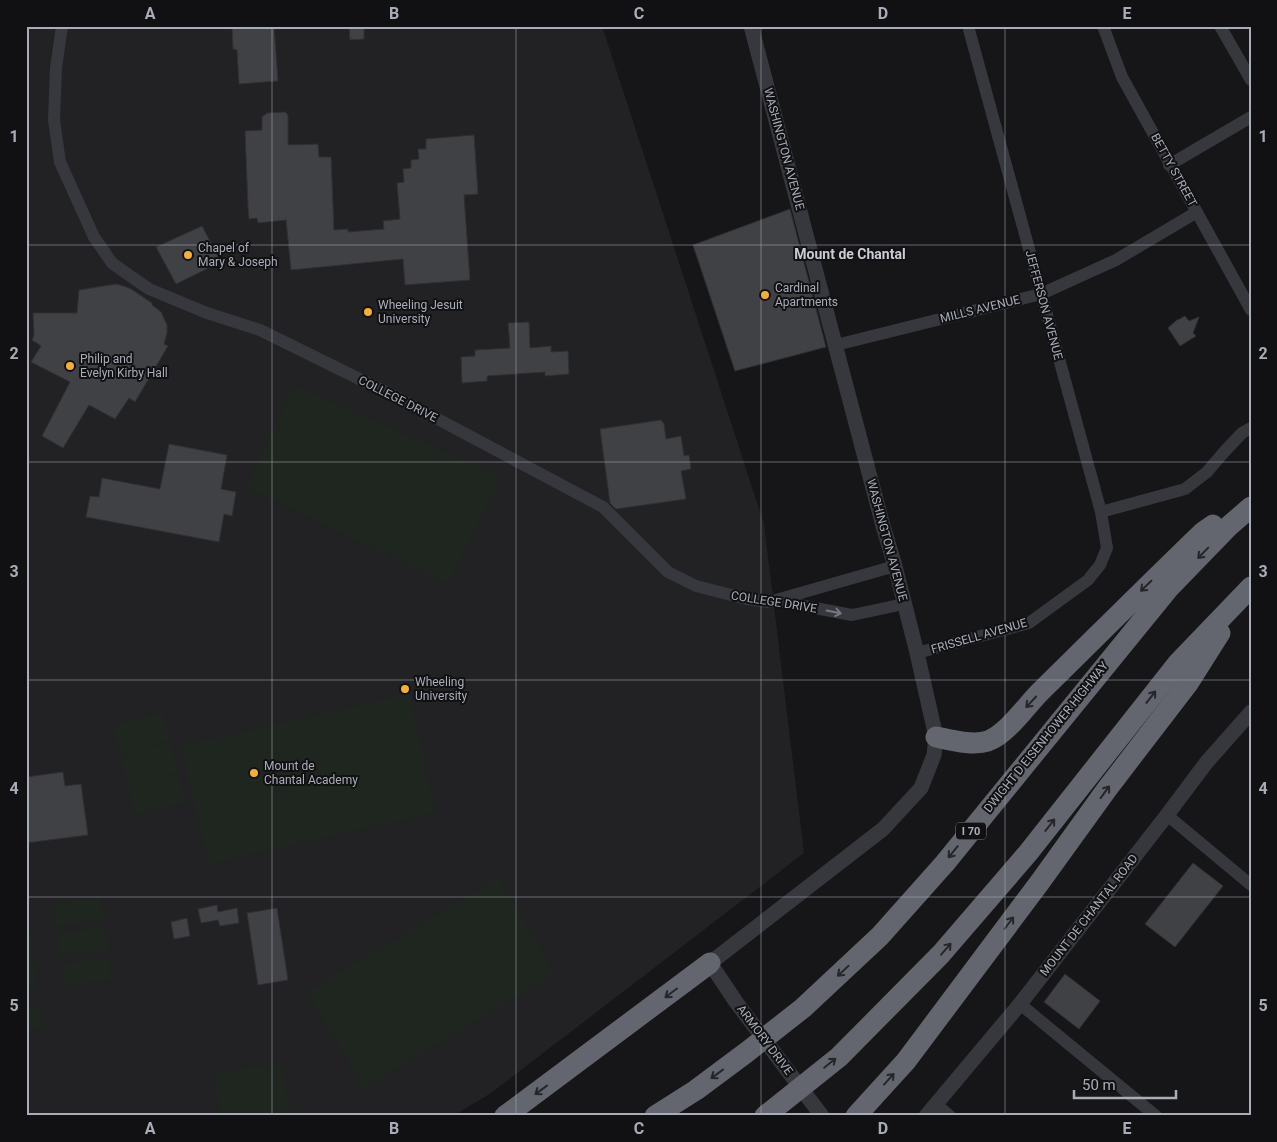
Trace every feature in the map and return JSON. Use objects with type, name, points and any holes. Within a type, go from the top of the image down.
[{"type":"highway","points":[[936,737],[960,742],[980,742],[988,741],[1007,729],[1033,700],[1196,538],[1251,500]]},
{"type":"highway","name":"DWIGHT D EISENHOWER HIGHWAY","points":[[654,1116],[696,1090],[748,1052],[803,1008],[880,936],[945,863],[1168,589],[1229,526],[1251,507]]},
{"type":"highway","points":[[765,1116],[839,1057],[941,954],[1028,853],[1178,664],[1249,589]]},
{"type":"highway","points":[[856,1116],[906,1061],[1040,882],[1188,682],[1249,589]]},
{"type":"highway","points":[[505,1116],[710,963]]},
{"type":"street","name":"COLLEGE DRIVE","points":[[62,26],[56,68],[54,120],[60,162],[94,237],[112,263],[149,289],[207,313],[260,330],[402,400],[603,507],[668,572],[696,586],[747,599],[783,602],[852,615],[904,604]]},
{"type":"street","name":"WASHINGTON AVENUE","points":[[710,963],[883,829],[921,788],[934,756],[936,737],[895,566],[751,26]]},
{"type":"street","name":"JEFFERSON AVENUE","points":[[968,26],[1101,512],[1107,548],[1100,565],[1088,580]]},
{"type":"street","name":"BETTY STREET","points":[[1103,26],[1122,77],[1251,310]]},
{"type":"street","points":[[1220,26],[1251,80]]},
{"type":"street","points":[[1170,164],[1251,117]]},
{"type":"street","name":"MILLS AVENUE","points":[[836,345],[1041,294],[1116,260],[1197,212]]},
{"type":"street","points":[[1101,512],[1185,489],[1207,472],[1242,433],[1251,428]]},
{"type":"street","points":[[768,602],[895,566]]},
{"type":"street","name":"FRISSELL AVENUE","points":[[917,653],[1029,623],[1088,580]]},
{"type":"street","name":"MOUNT DE CHANTAL ROAD","points":[[926,1116],[1020,1004],[1206,763],[1249,716]]},
{"type":"street","points":[[1167,815],[1251,885]]},
{"type":"street","name":"ARMORY DRIVE","points":[[710,963],[736,1002],[819,1112]]},
{"type":"street","points":[[1020,1004],[1156,1116]]},
{"type":"street","points":[[936,1104],[950,1116]]},
{"type":"shaded area","name":"Wheeling University","points":[[26,26],[602,26],[764,524],[804,853],[491,1093],[453,1116],[26,1116]]},
{"type":"shaded area","points":[[294,385],[502,477],[448,584],[246,487]]},
{"type":"shaded area","points":[[409,694],[436,812],[208,864],[181,746]]},
{"type":"shaded area","points":[[163,712],[170,741],[121,754],[113,725]]},
{"type":"shaded area","points":[[170,743],[178,772],[128,784],[121,755]]},
{"type":"shaded area","points":[[178,773],[185,803],[135,814],[128,785]]},
{"type":"shaded area","points":[[498,878],[555,974],[364,1088],[307,992]]},
{"type":"shaded area","points":[[101,897],[104,919],[55,927],[53,904]]},
{"type":"shaded area","points":[[105,927],[109,950],[60,956],[57,934]]},
{"type":"shaded area","points":[[31,935],[37,984],[26,985],[26,936]]},
{"type":"shaded area","points":[[109,957],[112,979],[63,987],[61,964]]},
{"type":"shaded area","points":[[39,1005],[43,1027],[26,1029],[26,1008]]},
{"type":"shaded area","points":[[281,1062],[292,1116],[221,1116],[214,1073]]},
{"type":"building","points":[[232,26],[274,26],[278,81],[239,84],[237,50],[233,49]]},
{"type":"building","points":[[349,26],[364,26],[364,39],[350,40]]},
{"type":"building","points":[[285,112],[288,115],[288,145],[318,144],[319,157],[331,157],[334,230],[348,229],[348,232],[384,229],[383,221],[400,219],[397,183],[404,182],[403,169],[411,168],[411,160],[419,159],[418,149],[426,149],[426,139],[474,135],[478,194],[464,195],[470,280],[405,285],[403,259],[291,270],[286,220],[258,223],[257,218],[249,219],[245,131],[262,130],[262,117],[267,113]]},
{"type":"building","name":"Cardinal Apartments","points":[[790,209],[826,347],[735,371],[693,245]]},
{"type":"building","name":"Chapel of Mary & Joseph","points":[[202,226],[221,262],[176,284],[156,247]]},
{"type":"building","name":"Philip and Evelyn Kirby Hall","points":[[116,284],[131,289],[152,303],[161,312],[167,325],[164,344],[168,346],[135,402],[129,398],[115,419],[89,405],[63,448],[42,436],[70,382],[31,362],[41,346],[32,340],[34,335],[33,313],[77,313],[79,290]]},
{"type":"building","points":[[1185,316],[1189,321],[1199,317],[1193,333],[1196,336],[1180,346],[1168,328],[1178,319]]},
{"type":"building","points":[[529,322],[530,348],[551,346],[551,352],[568,351],[569,374],[545,376],[545,372],[487,376],[487,381],[462,383],[461,357],[475,356],[475,350],[510,348],[508,323]]},
{"type":"building","points":[[661,420],[664,424],[666,439],[681,436],[684,456],[689,455],[691,469],[681,471],[686,499],[616,509],[610,503],[600,429]]},
{"type":"building","points":[[169,444],[227,455],[221,489],[236,492],[232,516],[224,514],[219,542],[86,517],[90,496],[99,497],[102,478],[160,489]]},
{"type":"building","points":[[63,772],[65,786],[81,784],[88,835],[26,843],[26,777]]},
{"type":"building","points":[[1193,863],[1223,886],[1175,947],[1145,924]]},
{"type":"building","points":[[217,905],[218,912],[237,908],[239,923],[220,926],[218,920],[201,923],[198,909]]},
{"type":"building","points":[[277,908],[288,980],[258,985],[247,913]]},
{"type":"building","points":[[187,918],[190,936],[174,939],[171,922]]},
{"type":"building","points":[[1065,974],[1100,1001],[1079,1029],[1044,1002]]},
{"type":"place","name":"Chapel of Mary & Joseph","points":[[188,255]]},
{"type":"place","name":"Cardinal Apartments","points":[[765,295]]},
{"type":"place","name":"Wheeling Jesuit University","points":[[368,312]]},
{"type":"place","name":"Philip and Evelyn Kirby Hall","points":[[70,366]]},
{"type":"place","name":"Wheeling University","points":[[405,689]]},
{"type":"place","name":"Mount de Chantal Academy","points":[[254,773]]},
{"type":"district","name":"Mount de Chantal","points":[[850,254]]}]
